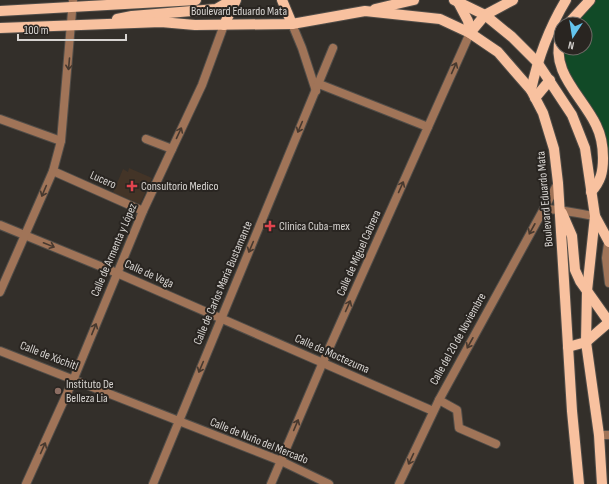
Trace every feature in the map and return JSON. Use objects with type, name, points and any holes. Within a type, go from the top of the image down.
[{"type":"main road","name":"Boulevard Eduardo Mata","points":[[0,11],[73,3],[196,0]]},
{"type":"main road","points":[[96,24],[132,16],[216,9],[232,0]]},
{"type":"main road","points":[[224,25],[236,0]]},
{"type":"main road","points":[[282,0],[292,24]]},
{"type":"main road","points":[[365,11],[414,0]]},
{"type":"main road","points":[[456,0],[485,15],[512,37],[537,62],[572,115],[585,148],[595,216],[587,291],[586,342],[604,435],[605,462],[602,484]]},
{"type":"main road","points":[[456,0],[468,21],[470,33]]},
{"type":"main road","points":[[470,33],[485,15],[513,0]]},
{"type":"main road","points":[[533,94],[537,62],[557,15],[566,0]]},
{"type":"main road","points":[[575,16],[590,0]]},
{"type":"main road","name":"Boulevard Eduardo Mata","points":[[0,28],[162,22],[224,25],[292,24],[365,11],[440,19],[470,33],[498,52],[533,94],[543,113],[554,149],[558,183],[568,347],[579,484]]},
{"type":"main road","points":[[558,56],[558,61],[567,80],[597,126],[603,147],[602,176],[591,192]]},
{"type":"main road","points":[[533,94],[550,80]]},
{"type":"main road","points":[[560,210],[572,236],[576,270],[580,281],[609,322],[586,342],[568,347]]},
{"type":"main road","points":[[595,216],[609,239]]},
{"type":"street","points":[[0,292],[53,170],[61,141],[73,3]]},
{"type":"street","points":[[292,24],[317,87],[428,127]]},
{"type":"street","name":"Calle de Armenta y López","points":[[28,483],[74,378],[143,211],[202,85],[224,25]]},
{"type":"street","name":"Calle de Miguel Cabrera","points":[[271,484],[323,362],[470,33]]},
{"type":"street","name":"Calle de Carlos María Bustamante","points":[[153,484],[333,48]]},
{"type":"street","points":[[0,119],[61,141]]},
{"type":"street","points":[[146,139],[172,149]]},
{"type":"street","name":"Lucero","points":[[53,170],[143,211]]},
{"type":"street","name":"Calle del 20 de Noviembre","points":[[399,484],[433,411],[558,183]]},
{"type":"street","points":[[544,209],[595,216]]},
{"type":"street","name":"Calle de Vega","points":[[0,225],[117,272],[221,319]]},
{"type":"street","points":[[609,239],[606,258],[609,283]]},
{"type":"street","name":"Calle de Moctezuma","points":[[221,319],[433,411]]},
{"type":"street","name":"Calle de Xóchitl","points":[[0,351],[74,378],[178,422]]},
{"type":"street","points":[[439,400],[457,410],[459,428],[496,444]]},
{"type":"street","name":"Calle de Nuño del Mercado","points":[[178,422],[281,461],[329,484]]},
{"type":"shaded area","name":"Consultorio Medico","points":[[129,168],[152,178],[140,204],[113,193],[123,169],[128,172]]},
{"type":"green space","points":[[594,0],[609,0],[609,163],[607,152],[592,110],[578,87],[566,73],[563,56],[593,56],[593,16],[578,16]]},
{"type":"place","name":"Consultorio Medico","points":[[132,186]]},
{"type":"place","name":"Clinica Cuba-mex","points":[[270,226]]},
{"type":"place","name":"Instituto De Belleza Lia","points":[[58,391]]}]
